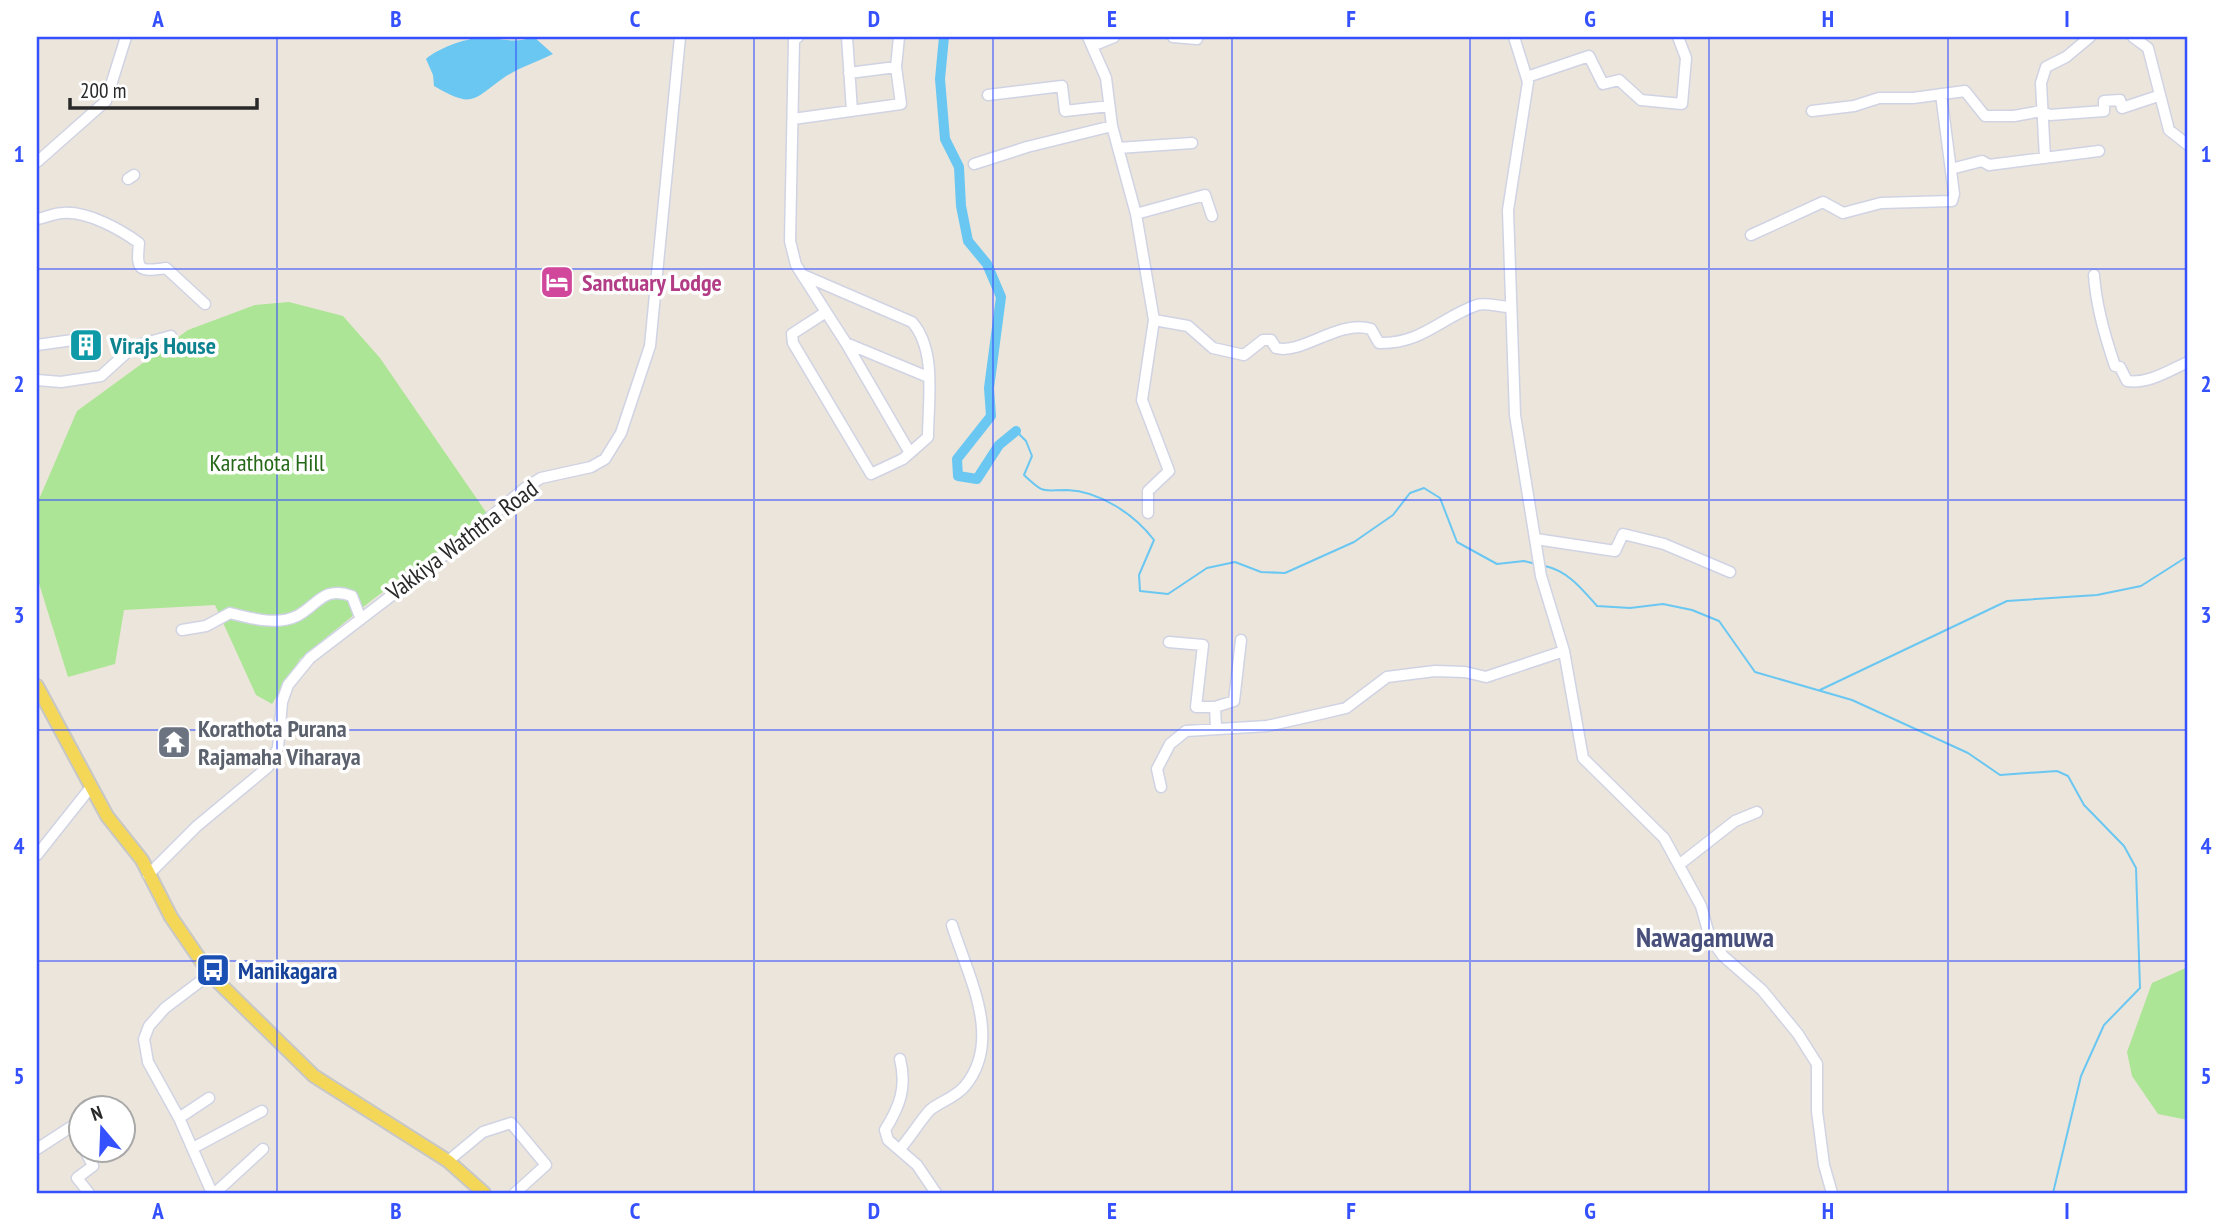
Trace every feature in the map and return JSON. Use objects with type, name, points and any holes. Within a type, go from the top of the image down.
[{"type":"main road","points":[[38,694],[107,816],[142,860],[171,917],[210,974],[314,1076],[448,1161],[484,1193]]},
{"type":"street","points":[[37,162],[106,102],[126,37]]},
{"type":"street","name":"Vakkiya Waththa Road","points":[[148,875],[197,826],[268,767],[278,748],[282,702],[288,685],[310,658],[360,617],[451,550],[525,488],[541,478],[577,472],[605,459],[621,433],[650,346],[680,37]]},
{"type":"street","points":[[798,37],[794,40],[790,241],[796,265],[846,343],[910,453]]},
{"type":"street","points":[[847,37],[852,111]]},
{"type":"street","points":[[793,119],[901,104],[896,66],[900,37]]},
{"type":"street","points":[[1114,37],[1090,41],[1106,78],[1112,126],[1136,214],[1154,320],[1142,400],[1169,471],[1148,491],[1148,513]]},
{"type":"street","points":[[1173,37],[1197,39]]},
{"type":"street","points":[[1514,37],[1527,77],[1527,102],[1508,210],[1515,415],[1541,576],[1564,651],[1583,758],[1664,838],[1701,906],[1710,938],[1723,956],[1762,990],[1798,1034],[1816,1065],[1817,1111],[1824,1165],[1832,1193]]},
{"type":"street","points":[[1527,77],[1589,56],[1603,84],[1619,80],[1641,100],[1682,104],[1686,58],[1678,37]]},
{"type":"street","points":[[2045,158],[2041,83],[2046,67],[2066,57],[2090,37]]},
{"type":"street","points":[[2133,37],[2148,48],[2158,96],[2169,130],[2188,145]]},
{"type":"street","points":[[849,73],[896,66]]},
{"type":"street","points":[[989,95],[1062,86],[1065,111],[1109,106]]},
{"type":"street","points":[[1812,111],[1854,106],[1879,98],[1913,98],[1965,91],[1985,116],[2014,116],[2041,111],[2050,115],[2104,111],[2105,102],[2120,100],[2122,108],[2158,96]]},
{"type":"street","points":[[1751,235],[1823,202],[1843,213],[1881,203],[1952,201],[1954,194],[1941,94]]},
{"type":"street","points":[[974,164],[1027,147],[1112,126]]},
{"type":"street","points":[[1118,148],[1192,143]]},
{"type":"street","points":[[1951,169],[1982,161],[1989,165],[2099,151]]},
{"type":"street","points":[[1136,214],[1205,195],[1212,216]]},
{"type":"street","points":[[37,219],[62,212],[80,214],[130,236],[139,243],[137,262],[141,268],[146,271],[166,268],[205,304]]},
{"type":"street","points":[[803,275],[912,322],[923,334],[928,377],[928,437],[910,453],[871,474],[793,343],[792,334],[826,312]]},
{"type":"street","points":[[2094,275],[2097,304],[2110,352],[2115,366],[2120,367],[2127,381],[2137,382],[2166,374],[2188,362]]},
{"type":"street","points":[[1154,320],[1188,326],[1213,348],[1244,355],[1264,340],[1271,340],[1276,348],[1284,350],[1325,334],[1363,327],[1371,329],[1379,343],[1395,343],[1416,338],[1480,303],[1510,307]]},
{"type":"street","points":[[37,380],[61,382],[101,376],[134,346],[170,336]]},
{"type":"street","points":[[37,345],[80,339]]},
{"type":"street","points":[[846,343],[928,377]]},
{"type":"street","points":[[1536,539],[1615,551],[1623,534],[1664,544],[1730,572]]},
{"type":"street","points":[[182,630],[206,626],[230,613],[253,618],[290,618],[327,594],[352,596],[360,617]]},
{"type":"street","points":[[1169,642],[1203,645],[1196,707],[1215,707],[1234,701],[1241,640]]},
{"type":"street","points":[[1161,787],[1157,769],[1170,744],[1186,730],[1267,726],[1346,708],[1387,677],[1435,671],[1465,672],[1486,677],[1564,651]]},
{"type":"street","points":[[1215,707],[1216,728]]},
{"type":"street","points":[[37,855],[91,787]]},
{"type":"street","points":[[1680,864],[1735,821],[1757,812]]},
{"type":"street","points":[[900,1149],[930,1111],[951,1100],[965,1086],[982,1049],[983,1029],[979,1006],[952,925]]},
{"type":"street","points":[[210,974],[164,1008],[149,1026],[144,1038],[148,1062],[179,1118],[209,1192],[263,1149]]},
{"type":"street","points":[[900,1059],[905,1079],[902,1096],[885,1130],[888,1140],[917,1165],[936,1193]]},
{"type":"street","points":[[179,1118],[209,1098]]},
{"type":"street","points":[[193,1148],[262,1111]]},
{"type":"street","points":[[448,1161],[482,1132],[511,1123],[546,1165],[514,1193]]},
{"type":"street","points":[[37,1149],[66,1130]]},
{"type":"street","points":[[89,1193],[77,1178],[93,1167],[92,1164]]},
{"type":"green space","name":"Karathota Hill","points":[[289,302],[343,316],[380,358],[488,515],[372,600],[300,659],[272,704],[256,695],[215,605],[124,610],[115,664],[68,677],[37,577],[37,504],[77,411],[188,330],[255,305]]},
{"type":"green space","points":[[2188,967],[2188,1120],[2158,1114],[2132,1076],[2127,1052],[2152,983]]},
{"type":"water","points":[[534,37],[553,54],[514,72],[477,97],[456,97],[434,86],[433,75],[426,59],[444,48],[474,38],[514,40]]},
{"type":"waterway","points":[[944,37],[940,79],[945,139],[959,167],[961,206],[968,241],[987,264],[1001,297],[989,388],[991,416],[957,459],[958,476],[977,479],[999,445],[1016,431]]},
{"type":"waterway","points":[[1016,431],[1026,441],[1032,456],[1024,475],[1036,486],[1048,491],[1079,491],[1104,500],[1127,513],[1154,540],[1139,575],[1140,591],[1168,594],[1207,568],[1235,562],[1261,572],[1285,573],[1354,542],[1393,515],[1410,493],[1424,488],[1440,498],[1457,542],[1497,564],[1524,561],[1536,564]]},
{"type":"waterway","points":[[1820,690],[2007,601],[2097,595],[2141,586],[2188,556]]},
{"type":"waterway","points":[[1545,566],[1568,576],[1597,606],[1630,608],[1663,604],[1692,610],[1719,621],[1755,672],[1852,700],[1968,753],[2000,775],[2057,771],[2068,776],[2084,805],[2124,846],[2136,868],[2140,988],[2104,1025],[2081,1076],[2053,1193]]},
{"type":"place","name":"Sanctuary Lodge","points":[[557,282]]},
{"type":"place","name":"Virajs House","points":[[86,345]]},
{"type":"place","name":"Korathota Purana Rajamaha Viharaya","points":[[174,742]]},
{"type":"place","name":"Manikagara","points":[[213,970]]},
{"type":"district","name":"Nawagamuwa","points":[[1705,936]]}]
